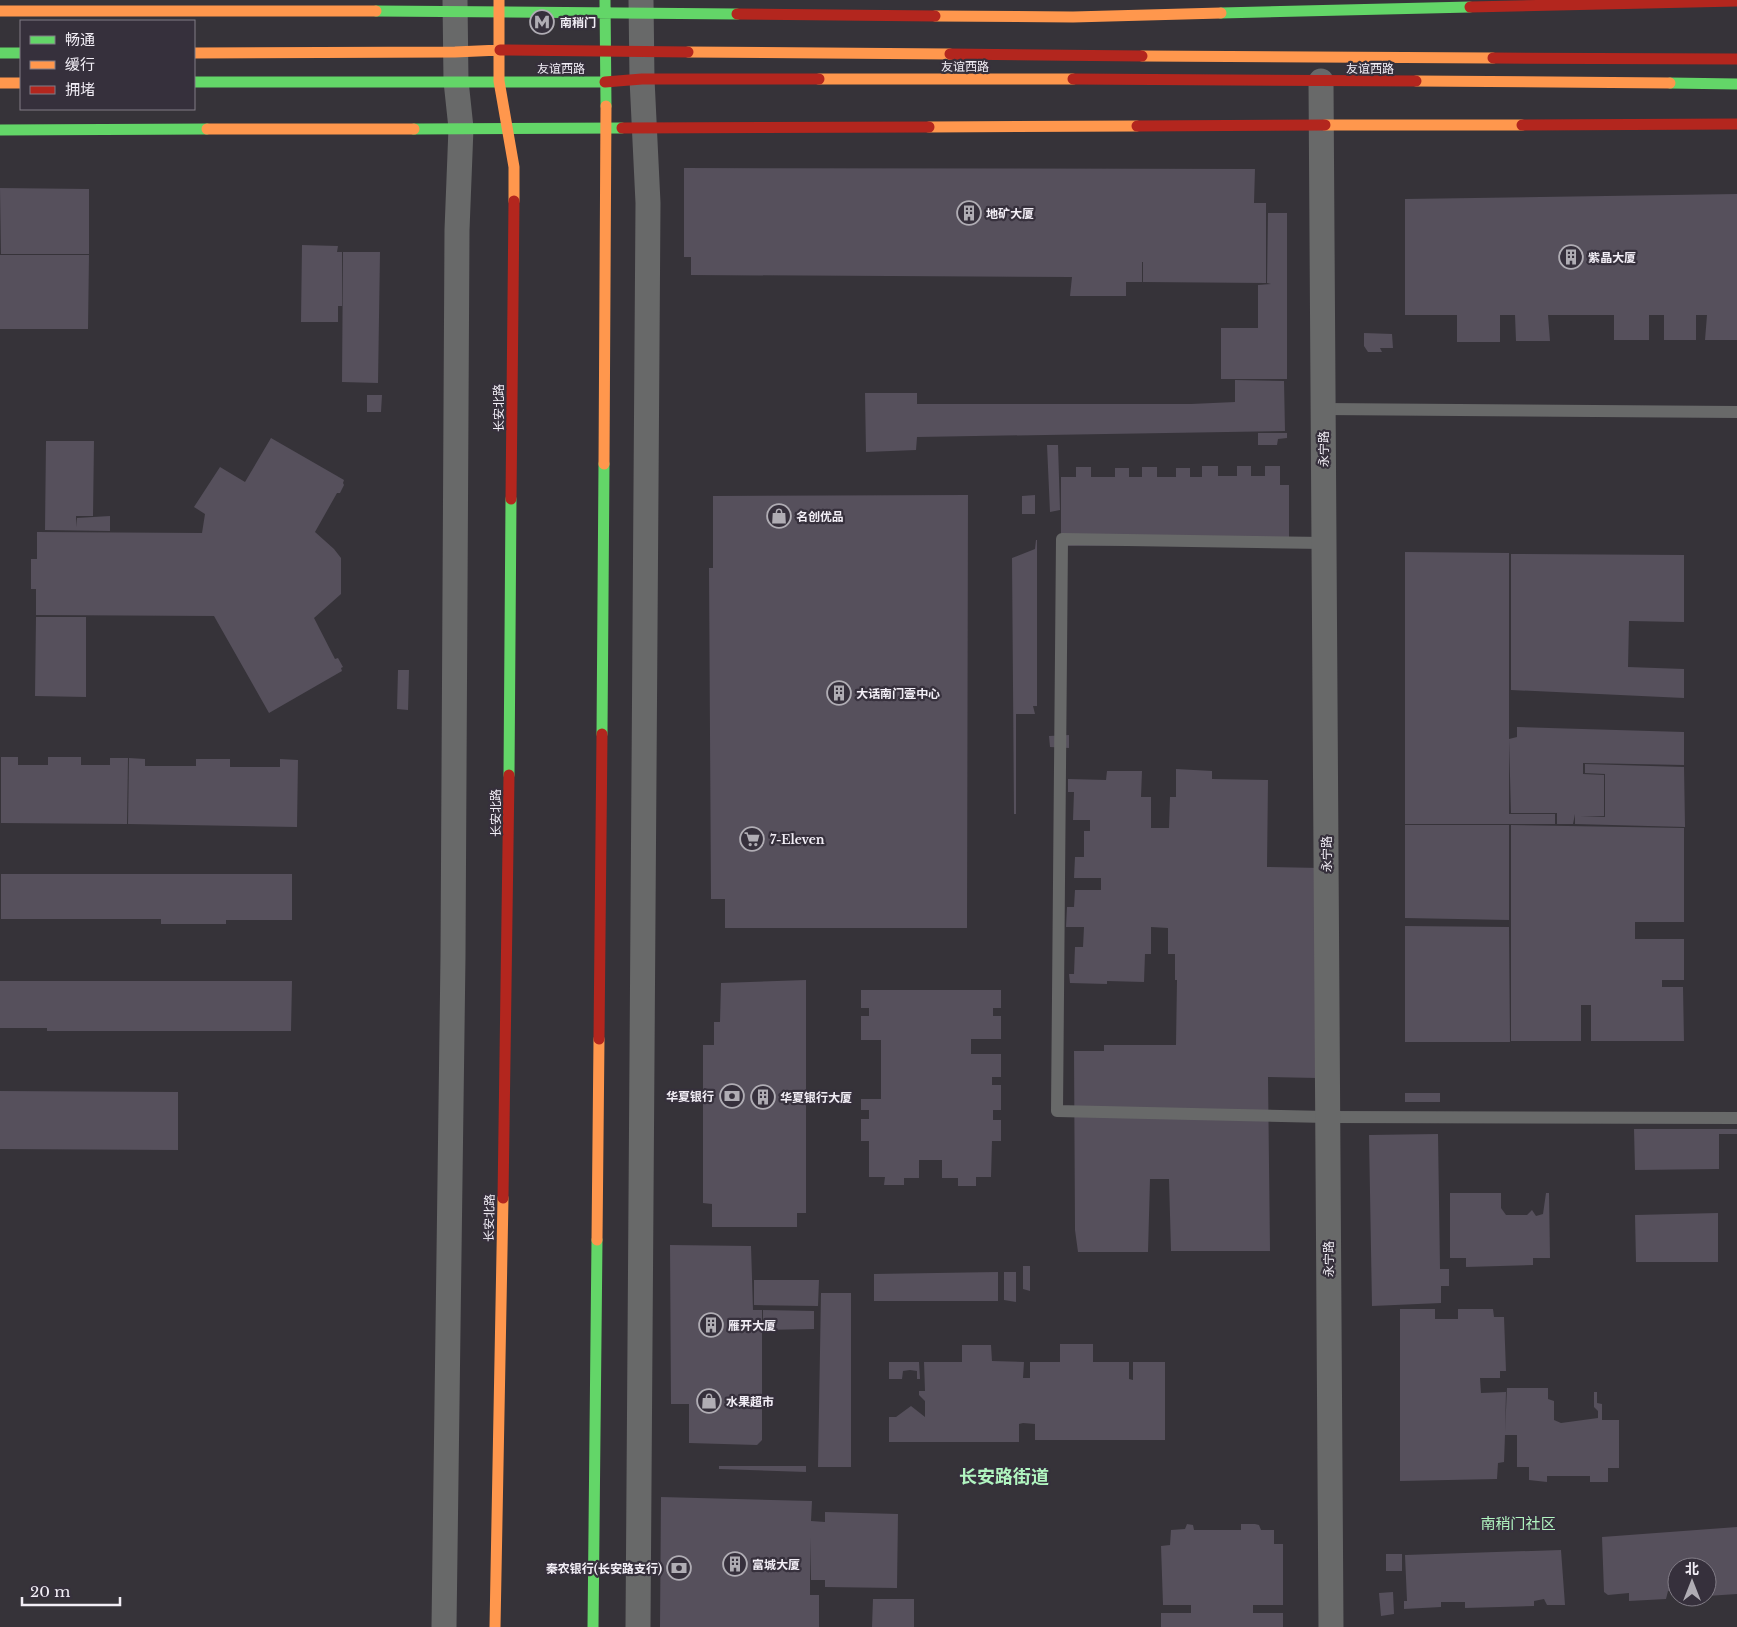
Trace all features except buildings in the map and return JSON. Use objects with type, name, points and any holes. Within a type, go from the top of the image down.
[{"type":"main road","points":[[593,1627],[607,188],[605,0]]},
{"type":"main road","points":[[0,10],[499,6],[605,13],[641,6],[1073,17],[1737,1]]},
{"type":"main road","name":"长安北路","points":[[496,1627],[507,946],[514,197],[514,167],[506,128],[500,81],[498,50],[499,6]]},
{"type":"main road","name":"友谊西路","points":[[195,53],[455,52],[498,50],[1306,58],[1737,59]]},
{"type":"main road","points":[[0,53],[20,53]]},
{"type":"main road","name":"友谊西路","points":[[195,82],[606,82],[642,79],[1737,84]]},
{"type":"main road","points":[[0,83],[20,83]]},
{"type":"main road","points":[[0,130],[1737,124]]},
{"type":"street","points":[[444,1627],[453,946],[457,240],[461,128],[456,81],[455,6]]},
{"type":"street","points":[[638,1627],[648,203],[641,52],[641,6]]},
{"type":"street","name":"永宁路","points":[[1322,81],[1331,1627]]},
{"type":"lane","points":[[1323,409],[1737,412]]},
{"type":"lane","points":[[1324,543],[1062,539],[1058,1111],[1327,1118],[1737,1118]]},
{"type":"traffic: fast","points":[[605,0],[606,106]]},
{"type":"traffic: fast","points":[[1221,13],[1470,7]]},
{"type":"traffic: fast","points":[[376,11],[737,14]]},
{"type":"traffic: fast","points":[[0,53],[20,53]]},
{"type":"traffic: fast","points":[[195,82],[605,82]]},
{"type":"traffic: fast","points":[[1670,83],[1737,84]]},
{"type":"traffic: fast","points":[[414,129],[622,128]]},
{"type":"traffic: fast","points":[[0,130],[207,129]]},
{"type":"traffic: fast","points":[[602,734],[604,464]]},
{"type":"traffic: fast","points":[[509,775],[511,499]]},
{"type":"traffic: fast","points":[[593,1627],[597,1240]]},
{"type":"traffic: slow","points":[[499,0],[499,81],[514,167],[514,201]]},
{"type":"traffic: slow","points":[[0,11],[376,11]]},
{"type":"traffic: slow","points":[[935,16],[1073,17],[1221,13]]},
{"type":"traffic: slow","points":[[195,53],[455,52],[500,50]]},
{"type":"traffic: slow","points":[[688,52],[950,54]]},
{"type":"traffic: slow","points":[[1142,56],[1493,58]]},
{"type":"traffic: slow","points":[[819,79],[1073,79]]},
{"type":"traffic: slow","points":[[1416,81],[1670,83]]},
{"type":"traffic: slow","points":[[0,83],[20,83]]},
{"type":"traffic: slow","points":[[604,464],[606,106]]},
{"type":"traffic: slow","points":[[1325,125],[1522,125]]},
{"type":"traffic: slow","points":[[929,127],[1137,126]]},
{"type":"traffic: slow","points":[[207,129],[414,129]]},
{"type":"traffic: slow","points":[[597,1240],[599,1039]]},
{"type":"traffic: slow","points":[[495,1627],[503,1198]]},
{"type":"traffic: jam","points":[[1470,7],[1737,1]]},
{"type":"traffic: jam","points":[[737,14],[935,16]]},
{"type":"traffic: jam","points":[[500,50],[688,52]]},
{"type":"traffic: jam","points":[[950,54],[1142,56]]},
{"type":"traffic: jam","points":[[1493,58],[1737,59]]},
{"type":"traffic: jam","points":[[605,82],[642,79],[819,79]]},
{"type":"traffic: jam","points":[[1073,79],[1416,81]]},
{"type":"traffic: jam","points":[[1522,125],[1737,124]]},
{"type":"traffic: jam","points":[[1137,126],[1325,125]]},
{"type":"traffic: jam","points":[[622,128],[929,127]]},
{"type":"traffic: jam","points":[[511,499],[514,201]]},
{"type":"traffic: jam","points":[[599,1039],[602,734]]},
{"type":"traffic: jam","points":[[503,1198],[509,775]]},
{"type":"place","name":"南稍门","points":[[542,22]]},
{"type":"place","name":"地矿大厦","points":[[969,213]]},
{"type":"place","name":"紫晶大厦","points":[[1571,257]]},
{"type":"place","name":"名创优品","points":[[779,516]]},
{"type":"place","name":"大话南门壹中心","points":[[839,693]]},
{"type":"place","name":"7-Eleven","points":[[752,839]]},
{"type":"place","name":"华夏银行","points":[[732,1096]]},
{"type":"place","name":"华夏银行大厦","points":[[763,1097]]},
{"type":"place","name":"雁开大厦","points":[[711,1325]]},
{"type":"place","name":"水果超市","points":[[709,1401]]},
{"type":"place","name":"富城大厦","points":[[735,1564]]},
{"type":"place","name":"秦农银行(长安路支行)","points":[[679,1568]]},
{"type":"district","name":"长安路街道","points":[[1004,1477]]},
{"type":"district","name":"南稍门社区","points":[[1518,1523]]}]
